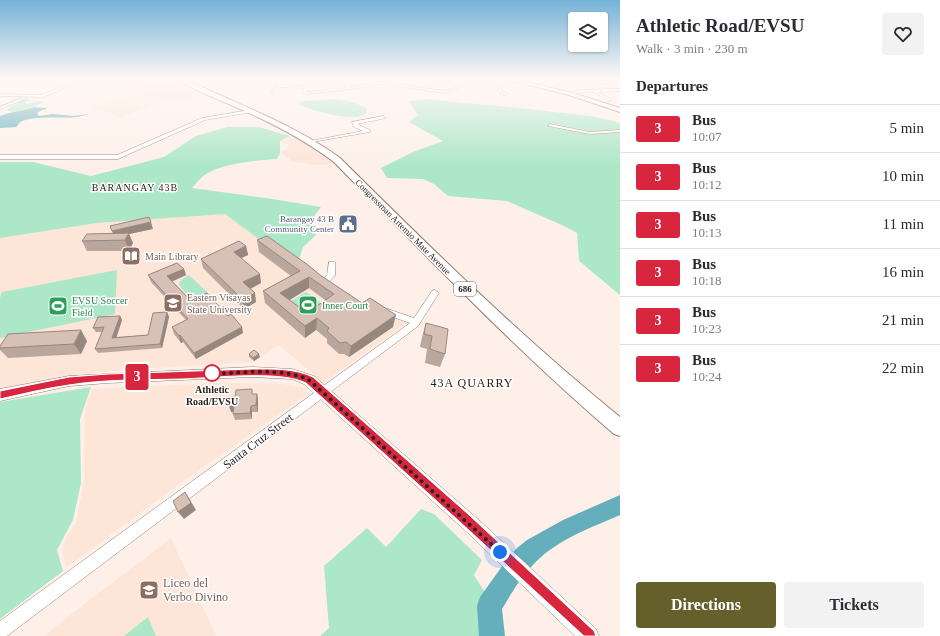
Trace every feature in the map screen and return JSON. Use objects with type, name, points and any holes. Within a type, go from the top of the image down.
[{"type":"main road","name":"Congressman Artemio Mate Avenue","points":[[244,108],[312,141],[337,160],[505,328],[577,394],[620,428]]},
{"type":"street","points":[[0,157],[118,158],[204,119],[251,111]]},
{"type":"street","points":[[312,141],[368,131],[356,126],[354,123],[384,117]]},
{"type":"street","points":[[550,125],[590,133],[620,131]]},
{"type":"street","points":[[332,264],[331,276],[324,284],[338,295]]},
{"type":"street","name":"Santa Cruz Street","points":[[0,632],[414,324],[435,293]]},
{"type":"street","points":[[371,307],[410,318],[414,321],[414,324]]},
{"type":"street","points":[[0,395],[69,381],[89,379],[252,372],[284,373],[302,376],[309,380],[500,552],[589,636]]},
{"type":"shaded area","points":[[92,108],[146,108],[121,117]]},
{"type":"shaded area","points":[[289,137],[292,139],[301,138],[323,153],[334,164],[317,165],[289,161],[290,159],[282,154],[282,151],[287,149],[288,144],[282,144],[282,142]]},
{"type":"shaded area","name":"Eastern Visayas State University","points":[[225,214],[311,278],[365,308],[407,323],[323,383],[279,345],[254,362],[123,370],[73,375],[0,389],[0,238],[97,223]]},
{"type":"shaded area","points":[[218,383],[283,384],[301,387],[307,391],[308,394],[185,480],[66,568],[62,549],[67,536],[76,523],[84,481],[85,409],[92,389]]},
{"type":"shaded area","name":"Liceo del Verbo Divino","points":[[171,538],[216,636],[44,636],[56,626]]},
{"type":"green space","points":[[9,108],[31,108],[15,112],[5,110]]},
{"type":"green space","points":[[307,108],[365,108],[367,109],[365,115],[358,117],[341,116]]},
{"type":"green space","points":[[413,108],[515,108],[599,118],[620,123],[620,295],[579,261],[577,233],[564,226],[507,201],[448,196],[434,184],[423,179],[387,178],[381,168],[413,152],[443,141],[409,122],[418,115]]},
{"type":"green space","points":[[227,127],[259,127],[290,136],[280,141],[280,153],[277,159],[229,165],[219,168],[203,176],[192,188],[321,207],[312,219],[316,235],[303,247],[299,260],[311,278],[225,214],[97,223],[0,238],[0,162],[33,162],[91,176],[164,157],[196,136]]},
{"type":"green space","name":"EVSU Soccer Field","points":[[117,270],[115,314],[0,338],[0,298],[2,292]]},
{"type":"green space","points":[[189,275],[209,294],[196,299],[189,296],[179,285],[180,281]]},
{"type":"green space","name":"Inner Court","points":[[306,292],[328,308],[309,320],[288,303]]},
{"type":"green space","points":[[91,387],[80,419],[81,483],[73,520],[57,550],[63,571],[0,619],[0,402]]},
{"type":"green space","points":[[421,509],[434,514],[482,560],[474,575],[486,594],[488,636],[320,636],[329,628],[324,566],[367,528],[386,547]]},
{"type":"green space","points":[[148,617],[156,636],[124,636]]},
{"type":"water","points":[[32,108],[47,109],[37,113],[39,116],[52,114],[74,116],[89,114],[73,117],[30,119],[22,121],[16,127],[0,128],[0,116]]},
{"type":"building","points":[[149,217],[151,222],[112,231],[110,226]]},
{"type":"building","points":[[129,233],[125,240],[82,241],[87,234]]},
{"type":"building","points":[[267,236],[320,275],[362,303],[370,298],[396,315],[351,346],[346,342],[340,343],[327,331],[329,328],[317,318],[305,326],[263,291],[300,271],[257,240]],"holes":[[[309,277],[334,294],[307,313],[280,293]]]},
{"type":"building","points":[[239,241],[246,246],[234,252],[260,274],[243,282],[255,293],[243,300],[201,259]]},
{"type":"building","points":[[177,263],[184,269],[167,276],[191,301],[207,293],[228,316],[231,314],[242,327],[194,353],[172,327],[188,319],[148,275]]},
{"type":"building","points":[[167,312],[160,344],[95,349],[104,327],[93,328],[98,317],[120,316],[112,338],[148,335],[153,313]]},
{"type":"building","points":[[426,323],[448,329],[445,354],[430,349],[432,336],[424,334]]},
{"type":"building","points":[[81,330],[74,344],[0,348],[8,334]]},
{"type":"building","points":[[254,350],[259,354],[253,358],[249,354]]},
{"type":"building","points":[[252,389],[252,394],[257,394],[256,405],[251,406],[250,413],[233,414],[234,405],[229,406],[231,397],[235,397],[236,390]]},
{"type":"building","points":[[185,492],[191,503],[178,512],[173,501]]},
{"type":"waterway","points":[[492,636],[489,606],[511,573],[525,556],[558,534],[620,505]]},
{"type":"bus line","name":"3","points":[[0,395],[69,381],[89,379],[252,372],[284,373],[302,376],[309,380],[464,518],[589,636]]},
{"type":"place","name":"Barangay 43 B Community Center","points":[[348,224]]},
{"type":"place","name":"Main Library","points":[[131,256]]},
{"type":"place","name":"Eastern Visayas State University","points":[[173,303]]},
{"type":"place","name":"Inner Court","points":[[308,305]]},
{"type":"place","name":"EVSU Soccer Field","points":[[58,306]]},
{"type":"place","name":"Athletic Road/EVSU","points":[[212,373]]},
{"type":"place","name":"Liceo del Verbo Divino","points":[[149,590]]},
{"type":"district","name":"BARANGAY 43B","points":[[135,187]]},
{"type":"district","name":"43A QUARRY","points":[[472,383]]},
{"type":"route","points":[[212,373],[211,374],[252,372],[284,373],[302,376],[309,380],[500,552]]}]
